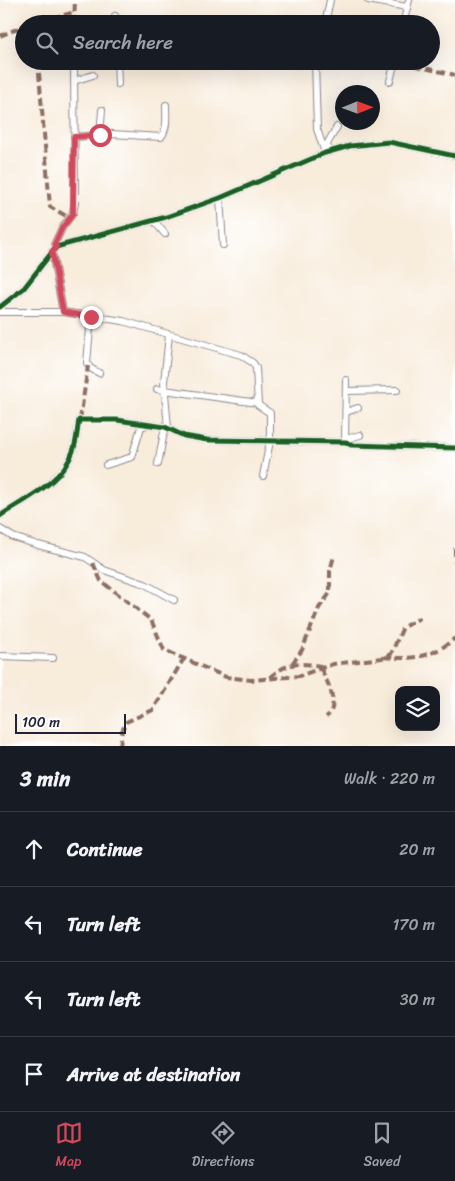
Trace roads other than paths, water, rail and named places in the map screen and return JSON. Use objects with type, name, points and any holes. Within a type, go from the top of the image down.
[{"type":"street","points":[[326,15],[330,0]]},
{"type":"street","points":[[368,0],[408,4]]},
{"type":"street","points":[[63,312],[54,249],[62,228],[73,214],[74,70]]},
{"type":"street","points":[[117,70],[118,84]]},
{"type":"street","points":[[315,70],[317,129],[327,152]]},
{"type":"street","points":[[390,81],[395,70]]},
{"type":"street","points":[[74,81],[93,75]]},
{"type":"street","points":[[74,137],[112,134],[161,137],[164,134],[166,122],[166,105]]},
{"type":"street","points":[[100,135],[102,110]]},
{"type":"street","points":[[327,152],[327,144],[335,130]]},
{"type":"street","points":[[0,307],[24,288],[54,249],[154,221],[220,198],[327,152],[364,144],[389,142],[455,156]]},
{"type":"street","points":[[220,198],[223,246]]},
{"type":"street","points":[[154,221],[165,234]]},
{"type":"street","points":[[0,312],[63,312],[123,321],[242,355],[253,363],[257,376],[258,403]]},
{"type":"street","points":[[91,317],[87,363],[90,368],[99,374]]},
{"type":"street","points":[[158,464],[166,427],[161,390],[169,335]]},
{"type":"street","points":[[346,380],[346,440],[351,445],[455,448]]},
{"type":"street","points":[[161,390],[258,403],[270,413],[270,441],[263,476]]},
{"type":"street","points":[[346,391],[397,390]]},
{"type":"street","points":[[346,412],[358,408]]},
{"type":"street","points":[[0,516],[46,486],[61,471],[73,452],[79,420],[108,419],[166,427],[184,436],[207,440],[346,440],[360,435]]},
{"type":"street","points":[[106,465],[132,457],[141,427],[149,425]]},
{"type":"street","points":[[0,529],[13,537],[38,546],[85,557],[104,570],[145,584],[174,600]]},
{"type":"street","points":[[0,656],[53,658]]}]
